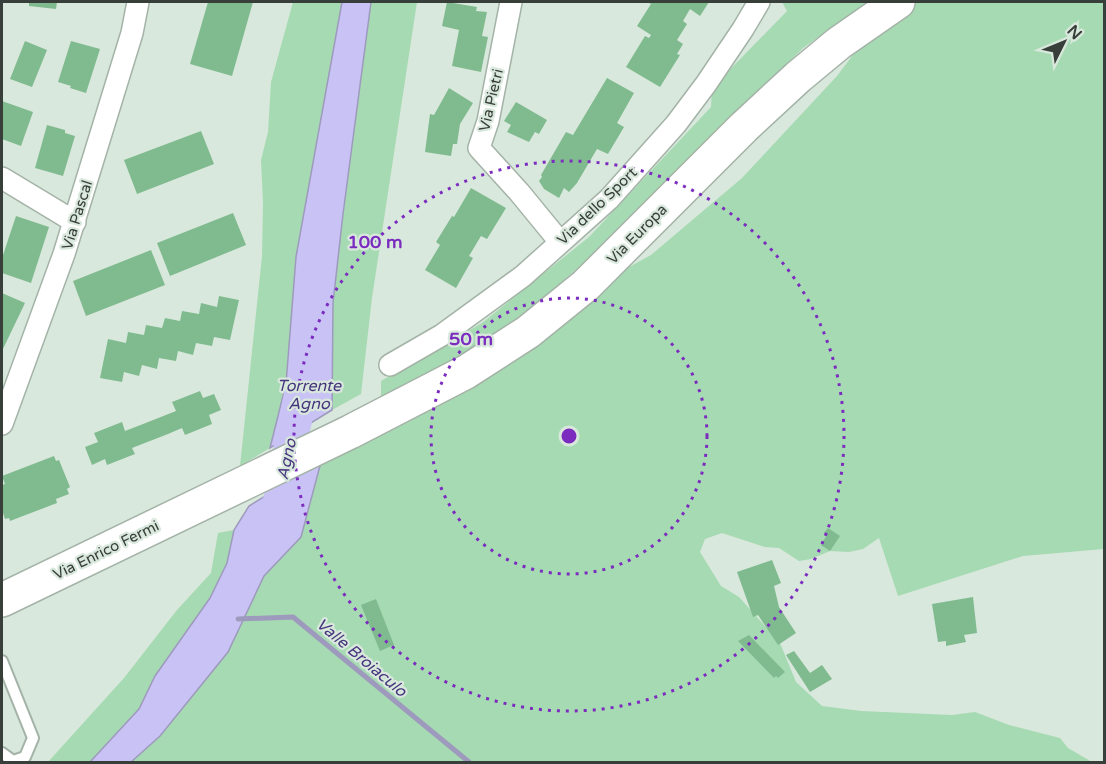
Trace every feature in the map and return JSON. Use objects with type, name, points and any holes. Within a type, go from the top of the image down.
[{"type":"main road","name":"Via Europa","points":[[211,499],[350,432],[466,372],[528,332],[586,285],[744,127],[798,77],[838,43],[898,2]]},
{"type":"main road","name":"Via Enrico Fermi","points":[[2,600],[211,499]]},
{"type":"street","name":"Via Pascal","points":[[2,424],[49,300],[75,222],[132,33],[138,2]]},
{"type":"street","name":"Via Pietri","points":[[511,2],[488,121],[480,148],[560,242]]},
{"type":"street","name":"Via dello Sport","points":[[390,365],[442,335],[489,302],[523,276],[609,199],[676,124],[706,84],[759,2]]},
{"type":"street","points":[[2,178],[75,222]]},
{"type":"lane","points":[[2,661],[33,738],[25,757],[13,760],[2,753]]},
{"type":"green space","points":[[293,2],[342,2],[296,257],[286,384],[270,448],[240,466],[262,256],[261,160],[268,132],[271,82]]},
{"type":"green space","points":[[371,2],[417,2],[372,298],[361,394],[332,410],[333,303]]},
{"type":"green space","points":[[782,2],[867,2],[803,48],[599,250],[531,308],[463,355],[381,398],[381,381],[482,323],[589,237],[711,107],[712,88],[787,11]]},
{"type":"green space","points":[[906,2],[1104,2],[1104,549],[1023,556],[898,596],[879,538],[863,549],[849,552],[830,551],[799,561],[779,548],[765,547],[722,533],[705,539],[700,552],[721,586],[739,597],[780,643],[796,682],[822,706],[861,711],[952,715],[975,712],[1009,725],[1060,738],[1068,748],[1092,762],[131,762],[160,736],[228,652],[264,576],[301,537],[321,462],[591,288],[651,255],[742,178],[837,76],[880,19]]},
{"type":"green space","points":[[234,530],[227,563],[210,598],[155,676],[139,709],[90,762],[48,762],[124,678],[177,610],[211,573],[218,533]]},
{"type":"water","name":"Torrente Agno","points":[[342,2],[371,2],[333,303],[332,410],[270,448],[286,384],[296,257]]},
{"type":"water","points":[[321,462],[301,537],[264,576],[228,652],[160,736],[131,762],[90,762],[139,709],[155,676],[210,598],[227,563],[234,530],[249,506]]},
{"type":"building","points":[[29,2],[57,2],[56,9],[29,6]]},
{"type":"building","points":[[208,2],[253,2],[232,76],[190,64]]},
{"type":"building","points":[[447,2],[477,7],[476,11],[487,12],[482,36],[488,37],[481,72],[452,66],[459,30],[442,26]]},
{"type":"building","points":[[647,2],[709,2],[700,16],[690,9],[683,21],[687,24],[677,40],[683,44],[677,54],[680,55],[660,87],[626,67],[645,36],[649,38],[651,35],[637,26],[651,4]]},
{"type":"building","points":[[25,41],[47,50],[32,87],[10,79]]},
{"type":"building","points":[[71,41],[100,49],[86,93],[58,82]]},
{"type":"building","points":[[607,78],[634,93],[617,123],[624,127],[608,154],[597,149],[577,183],[569,192],[564,188],[559,198],[544,189],[539,181],[541,175],[566,132],[573,135]]},
{"type":"building","points":[[449,88],[473,103],[460,124],[457,144],[453,144],[451,156],[425,152],[430,114],[434,115]]},
{"type":"building","points":[[2,101],[33,112],[21,146],[2,139]]},
{"type":"building","points":[[516,102],[547,120],[539,134],[535,132],[529,142],[507,132],[511,125],[504,121]]},
{"type":"building","points":[[47,125],[65,130],[65,133],[75,136],[63,176],[35,168]]},
{"type":"building","points":[[201,131],[214,164],[137,194],[124,160]]},
{"type":"building","points":[[471,188],[506,208],[487,239],[481,236],[469,256],[473,258],[456,288],[425,270],[440,245],[436,242]]},
{"type":"building","points":[[233,213],[246,245],[170,276],[157,243]]},
{"type":"building","points":[[16,216],[49,227],[31,283],[2,273],[2,258]]},
{"type":"building","points":[[151,250],[165,285],[86,316],[73,281]]},
{"type":"building","points":[[2,293],[25,303],[2,351]]},
{"type":"building","points":[[219,296],[239,300],[230,340],[214,337],[212,346],[196,343],[193,355],[178,351],[176,361],[159,358],[157,369],[142,365],[139,376],[124,372],[122,382],[100,378],[108,339],[126,343],[128,332],[144,335],[146,325],[162,328],[165,318],[180,321],[182,311],[199,314],[201,303],[217,307]]},
{"type":"building","points":[[200,391],[203,398],[214,394],[221,410],[209,415],[212,424],[185,435],[182,428],[132,448],[135,454],[107,465],[105,459],[92,465],[85,447],[98,442],[94,433],[122,422],[125,431],[176,411],[172,402]]},
{"type":"building","points":[[54,456],[56,461],[59,460],[70,487],[67,489],[69,494],[56,499],[57,503],[10,521],[9,518],[5,519],[2,510],[2,485],[5,484],[2,476]]},
{"type":"building","points":[[828,528],[840,536],[830,551],[821,545]]},
{"type":"building","points":[[772,560],[781,583],[774,586],[779,607],[796,633],[778,645],[758,615],[753,617],[737,572]]},
{"type":"building","points":[[973,597],[977,633],[964,635],[966,642],[946,646],[946,641],[938,642],[932,604]]},
{"type":"building","points":[[376,599],[394,645],[380,651],[361,605]]},
{"type":"building","points":[[749,635],[785,672],[778,678],[776,676],[774,678],[738,641]]},
{"type":"building","points":[[794,651],[810,673],[822,665],[832,679],[810,692],[786,655]]},
{"type":"waterway","name":"Agno","points":[[271,529],[280,499],[301,392]]},
{"type":"waterway","name":"Valle Broiaculo","points":[[238,619],[293,617],[469,762]]}]
